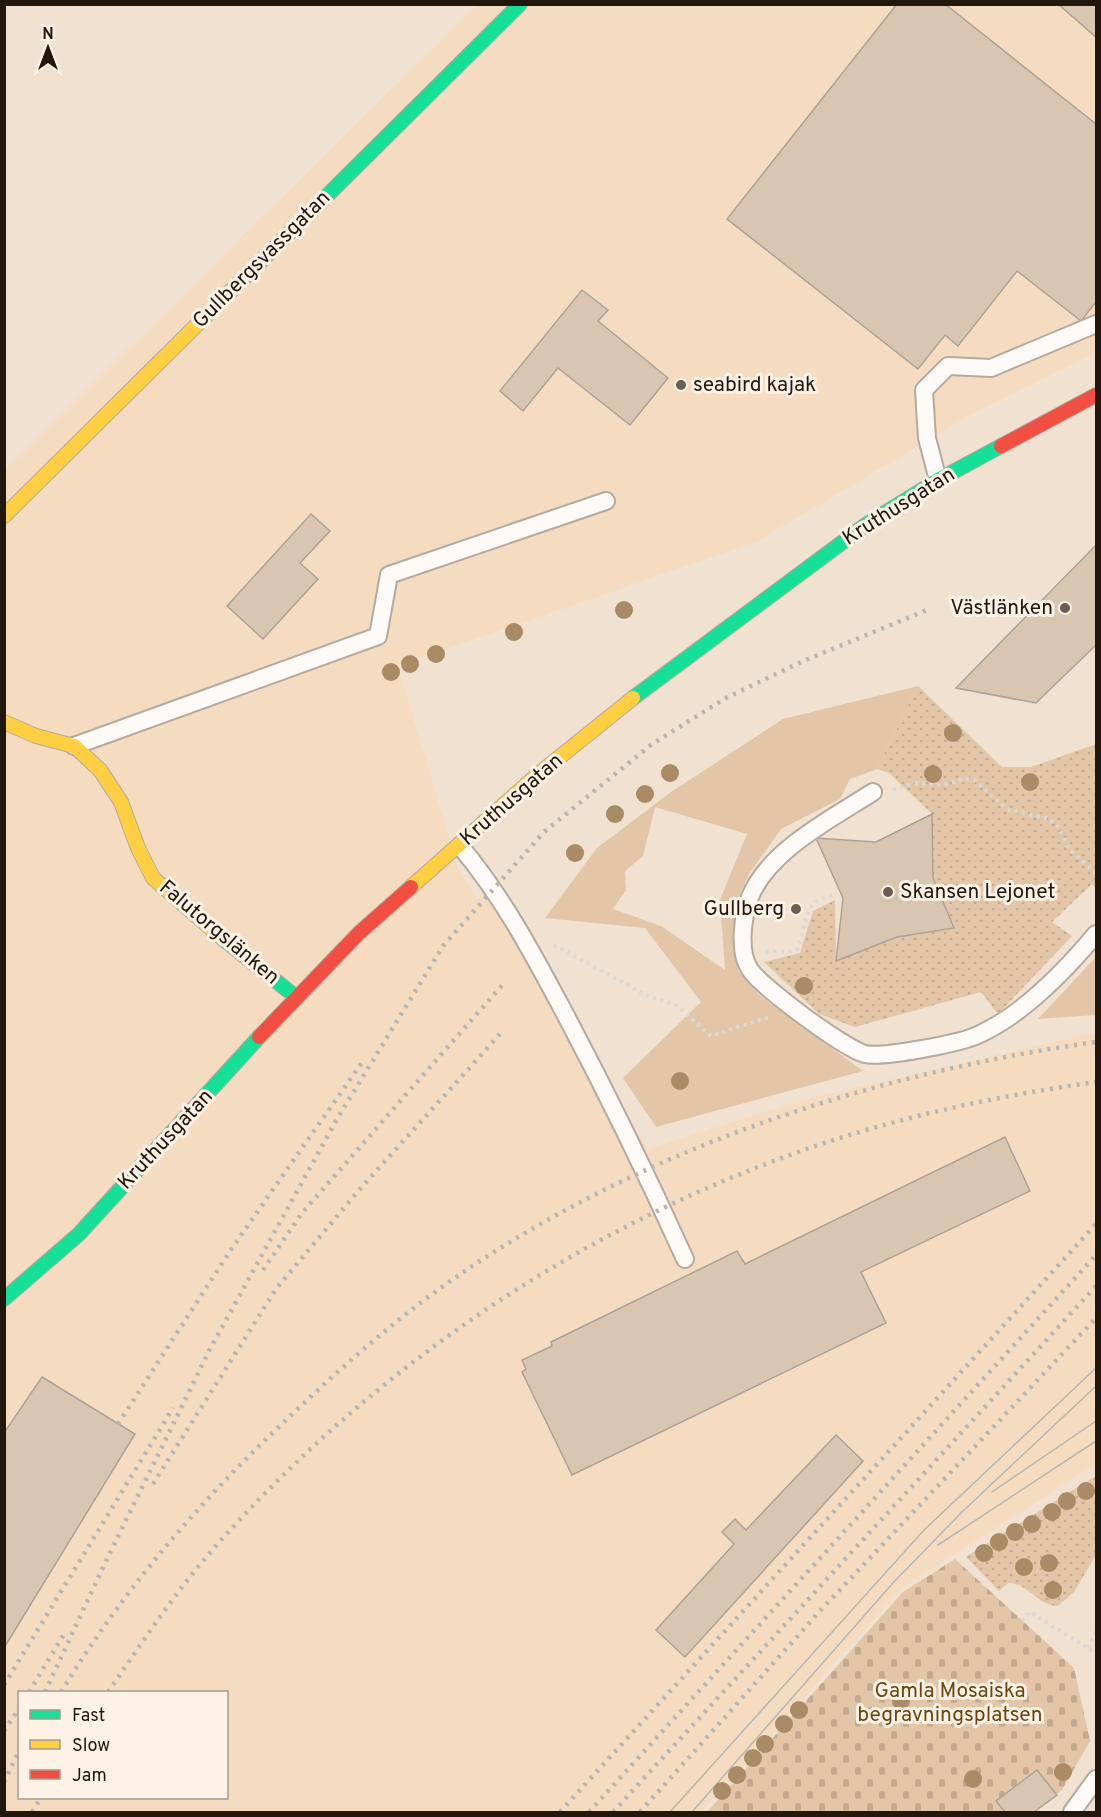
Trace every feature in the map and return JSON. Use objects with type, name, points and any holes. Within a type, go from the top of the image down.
[{"type":"street","name":"Gullbergsvassgatan","points":[[4,516],[520,4]]},
{"type":"street","name":"Kruthusgatan","points":[[4,1299],[79,1234],[296,998],[359,933],[460,846],[536,776],[652,683],[867,524],[938,480],[1096,395]]},
{"type":"street","name":"Falutorgslänken","points":[[4,722],[36,736],[74,746],[100,770],[121,802],[138,848],[153,878],[179,903],[296,998]]},
{"type":"lane","points":[[938,480],[927,438],[924,390],[948,366],[991,368],[1096,324]]},
{"type":"lane","points":[[74,746],[378,636],[389,575],[606,501]]},
{"type":"lane","points":[[873,792],[797,842],[768,870],[751,895],[745,914],[744,948],[747,966],[757,980],[863,1053],[878,1055],[906,1051],[979,1035],[1011,1015],[1055,979],[1096,934]]},
{"type":"lane","points":[[460,846],[494,889],[530,949],[613,1104],[685,1259]]},
{"type":"lane","points":[[1072,1812],[1096,1779]]},
{"type":"path","points":[[873,792],[918,783],[944,785],[966,778],[974,780],[1007,809],[1049,819],[1057,825],[1070,850],[1096,873]]},
{"type":"path","points":[[744,948],[776,952],[797,949],[809,909],[824,897],[834,895]]},
{"type":"path","points":[[530,949],[551,944],[650,998],[676,1005],[711,1036],[795,1008]]},
{"type":"path","points":[[1022,1621],[1030,1612],[1096,1653]]},
{"type":"path","points":[[1088,1648],[1096,1632]]},
{"type":"shaded area","points":[[477,5],[1096,5],[1096,353],[965,418],[758,541],[398,666],[458,868],[477,900],[490,888],[647,1149],[803,1100],[1096,1032],[1096,1464],[901,1589],[702,1812],[5,1812],[5,470]]},
{"type":"green space","points":[[918,686],[877,769],[850,779],[840,799],[781,829],[749,874],[735,905],[733,938],[738,971],[759,995],[863,1071],[656,1127],[623,1078],[701,1002],[645,928],[545,918],[597,848],[671,792],[783,719]],"holes":[[[655,807],[747,834],[720,900],[725,970],[661,926],[613,909],[626,890],[625,871],[643,856]]]},
{"type":"green space","points":[[918,686],[1002,767],[1031,767],[1096,744],[1096,889],[1092,884],[1052,922],[1072,936],[998,1014],[981,992],[855,1027],[819,1014],[764,962],[800,953],[813,911],[835,900],[836,960],[897,937],[954,928],[933,878],[932,814],[889,773],[877,769]]},
{"type":"green space","points":[[1096,957],[1096,1015],[1038,1019]]},
{"type":"green space","points":[[1094,1477],[1096,1479],[1096,1555],[1074,1592],[1058,1606],[1045,1602],[1015,1584],[1008,1583],[999,1591],[966,1557]]},
{"type":"green space","name":"Gamla Mosaiska begravningsplatsen","points":[[955,1559],[1074,1668],[1090,1741],[1062,1790],[1034,1812],[707,1812],[903,1592]]},
{"type":"building","points":[[897,4],[945,4],[1096,124],[1096,302],[1081,321],[1017,271],[958,346],[945,335],[918,369],[727,219]]},
{"type":"building","points":[[1058,4],[1096,4],[1096,37]]},
{"type":"building","points":[[582,290],[608,310],[598,321],[668,378],[630,425],[558,368],[523,411],[500,391]]},
{"type":"building","points":[[311,514],[330,531],[300,563],[318,579],[263,639],[227,606]]},
{"type":"building","name":"Västlänken","points":[[1096,545],[1096,645],[1036,703],[956,688]]},
{"type":"building","points":[[932,814],[933,878],[954,928],[897,937],[836,961],[843,898],[816,838],[876,842]]},
{"type":"building","points":[[1005,1137],[1030,1191],[861,1272],[886,1323],[572,1475],[522,1372],[526,1369],[522,1360],[552,1346],[551,1342],[737,1251],[745,1264]]},
{"type":"building","points":[[42,1377],[135,1434],[4,1648],[4,1433]]},
{"type":"building","points":[[836,1435],[863,1461],[685,1657],[656,1630],[734,1544],[722,1532],[735,1519],[746,1530]]},
{"type":"building","points":[[1037,1770],[1057,1795],[1034,1812],[1005,1812],[996,1801]]},
{"type":"tram line","points":[[670,1812],[924,1530],[1096,1368]]},
{"type":"tram line","points":[[692,1812],[892,1584],[962,1512],[1096,1386]]},
{"type":"tram line","points":[[992,1492],[1096,1421]]},
{"type":"tram line","points":[[938,1545],[1096,1441]]},
{"type":"railway","points":[[45,1691],[105,1563],[210,1349],[337,1119],[443,946],[544,832],[652,744],[726,698],[801,662],[927,610]]},
{"type":"railway","points":[[263,1270],[302,1213],[504,983]]},
{"type":"railway","points":[[153,1484],[276,1289],[359,1190],[501,1033]]},
{"type":"railway","points":[[62,1691],[135,1584],[191,1517],[251,1454],[380,1335],[442,1287],[515,1239],[592,1196],[672,1159],[754,1126],[838,1098],[924,1075],[1010,1056],[1096,1042]]},
{"type":"railway","points":[[118,1424],[230,1251],[363,1061]]},
{"type":"railway","points":[[109,1691],[200,1564],[280,1478],[350,1413],[424,1354],[502,1299],[583,1250],[667,1206],[754,1169],[843,1137],[937,1111],[1096,1082]]},
{"type":"railway","points":[[560,1812],[1096,1224]]},
{"type":"railway","points":[[589,1812],[1096,1255]]},
{"type":"railway","points":[[613,1812],[1096,1286]]},
{"type":"railway","points":[[640,1812],[820,1611],[1096,1318]]},
{"type":"railway","points":[[4,1685],[173,1408]]},
{"type":"railway","points":[[30,1691],[66,1631]]},
{"type":"railway","points":[[4,1731],[18,1710]]},
{"type":"railway","points":[[4,1782],[18,1753]]},
{"type":"railway","points":[[32,1812],[40,1799]]},
{"type":"traffic: fast","points":[[236,286],[520,4]]},
{"type":"traffic: fast","points":[[633,698],[867,524],[938,480],[1001,446]]},
{"type":"traffic: fast","points":[[222,938],[296,997]]},
{"type":"traffic: fast","points":[[4,1299],[79,1234],[259,1037]]},
{"type":"traffic: slow","points":[[4,516],[236,286]]},
{"type":"traffic: slow","points":[[411,887],[536,776],[633,698]]},
{"type":"traffic: slow","points":[[4,722],[36,736],[74,746],[100,770],[121,802],[138,848],[153,878],[222,938]]},
{"type":"traffic: jam","points":[[1001,446],[1096,395]]},
{"type":"traffic: jam","points":[[259,1037],[359,933],[411,887]]},
{"type":"place","name":"seabird kajak","points":[[681,385]]},
{"type":"place","name":"Västlänken","points":[[1065,608]]},
{"type":"place","name":"Skansen Lejonet","points":[[888,892]]},
{"type":"place","name":"Gullberg","points":[[796,909]]}]
